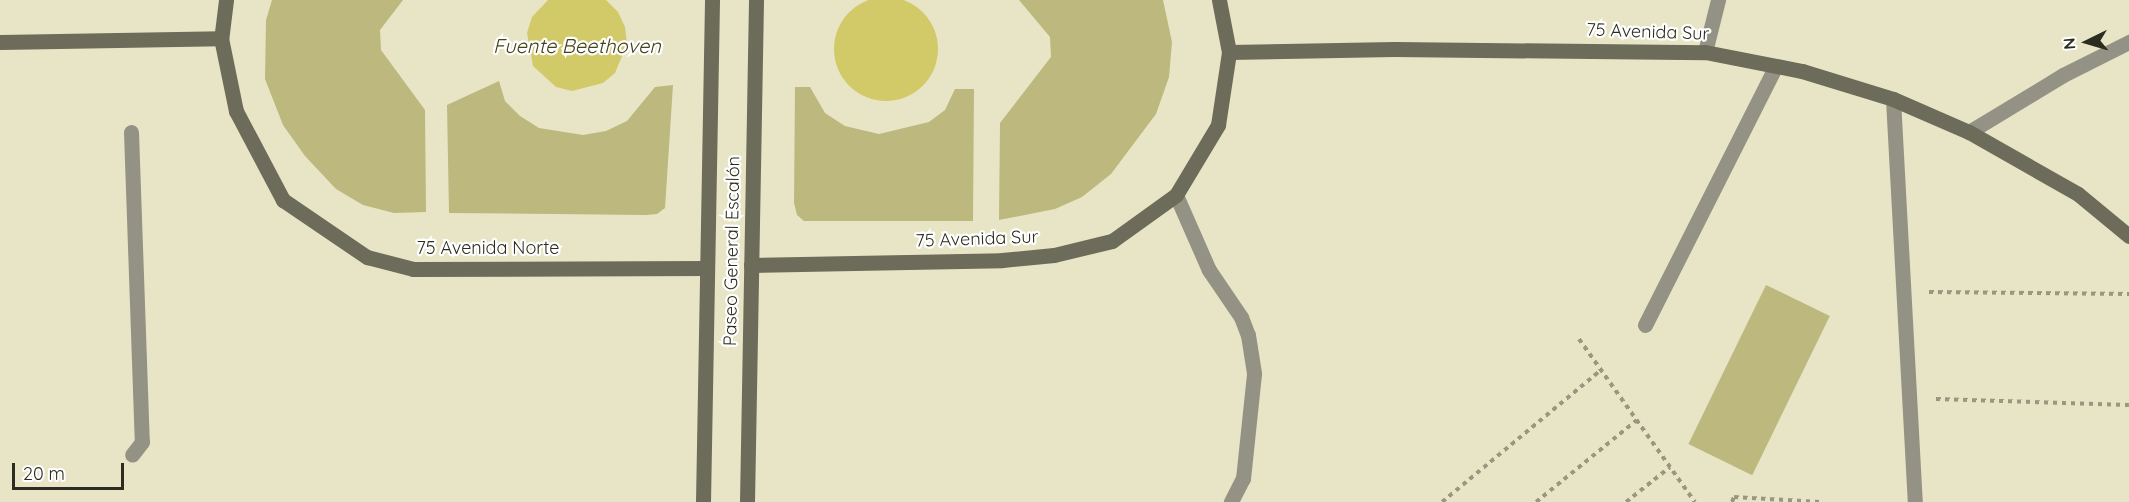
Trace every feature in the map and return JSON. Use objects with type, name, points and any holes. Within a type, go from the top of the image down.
[{"type":"main road","name":"75 Avenida Norte","points":[[226,0],[221,38],[236,111],[283,200],[367,257],[412,269],[706,268]]},
{"type":"main road","name":"Paseo General Escalón","points":[[703,502],[711,0]]},
{"type":"main road","name":"Paseo General Escalón","points":[[747,502],[756,0]]},
{"type":"main road","name":"75 Avenida Sur","points":[[751,265],[1002,260],[1054,255],[1112,241],[1176,195],[1218,125],[1228,52],[1219,0]]},
{"type":"main road","points":[[0,42],[221,38]]},
{"type":"main road","name":"75 Avenida Sur","points":[[1228,52],[1429,49],[1705,52],[1776,66],[1893,99],[1969,132],[2078,194],[2129,236]]},
{"type":"street","points":[[1705,52],[1718,0]]},
{"type":"street","points":[[1969,132],[2063,75],[2129,42]]},
{"type":"street","points":[[1645,325],[1776,66]]},
{"type":"street","points":[[1893,99],[1915,502]]},
{"type":"street","points":[[131,132],[142,442],[132,455]]},
{"type":"street","points":[[1176,195],[1209,270],[1240,317],[1248,335],[1254,374],[1243,478],[1231,502]]},
{"type":"path","points":[[1902,291],[2129,294]]},
{"type":"path","points":[[1579,339],[1695,502]]},
{"type":"path","points":[[1442,502],[1602,370]]},
{"type":"path","points":[[1908,398],[2129,405]]},
{"type":"path","points":[[1536,502],[1637,420]]},
{"type":"path","points":[[1626,502],[1670,467]]},
{"type":"path","points":[[1732,502],[1734,497],[1820,502]]},
{"type":"shaded area","points":[[272,0],[403,0],[380,30],[381,50],[425,110],[426,212],[394,213],[363,205],[336,189],[305,156],[283,125],[265,79],[266,20]]},
{"type":"shaded area","points":[[1019,0],[1163,0],[1172,42],[1169,77],[1156,114],[1111,174],[1082,197],[1055,209],[999,220],[1000,123],[1051,57],[1050,37]]},
{"type":"shaded area","points":[[499,81],[505,101],[520,116],[539,128],[583,135],[606,131],[627,121],[655,87],[673,85],[665,208],[657,214],[646,215],[449,213],[447,105]]},
{"type":"shaded area","points":[[795,87],[810,87],[825,113],[845,126],[879,134],[929,122],[945,110],[955,89],[974,89],[973,221],[804,221],[797,215],[794,203]]},
{"type":"shaded area","points":[[1766,285],[1830,316],[1752,475],[1688,444]]},
{"type":"water","points":[[886,-3],[906,1],[923,12],[934,29],[938,49],[934,69],[923,86],[906,97],[886,101],[866,97],[849,86],[838,69],[834,49],[838,29],[849,12],[866,1]]},
{"type":"water","name":"Fuente Beethoven","points":[[548,0],[606,0],[618,12],[625,27],[627,44],[615,73],[603,83],[572,91],[556,87],[533,66],[527,33],[532,17]]}]
